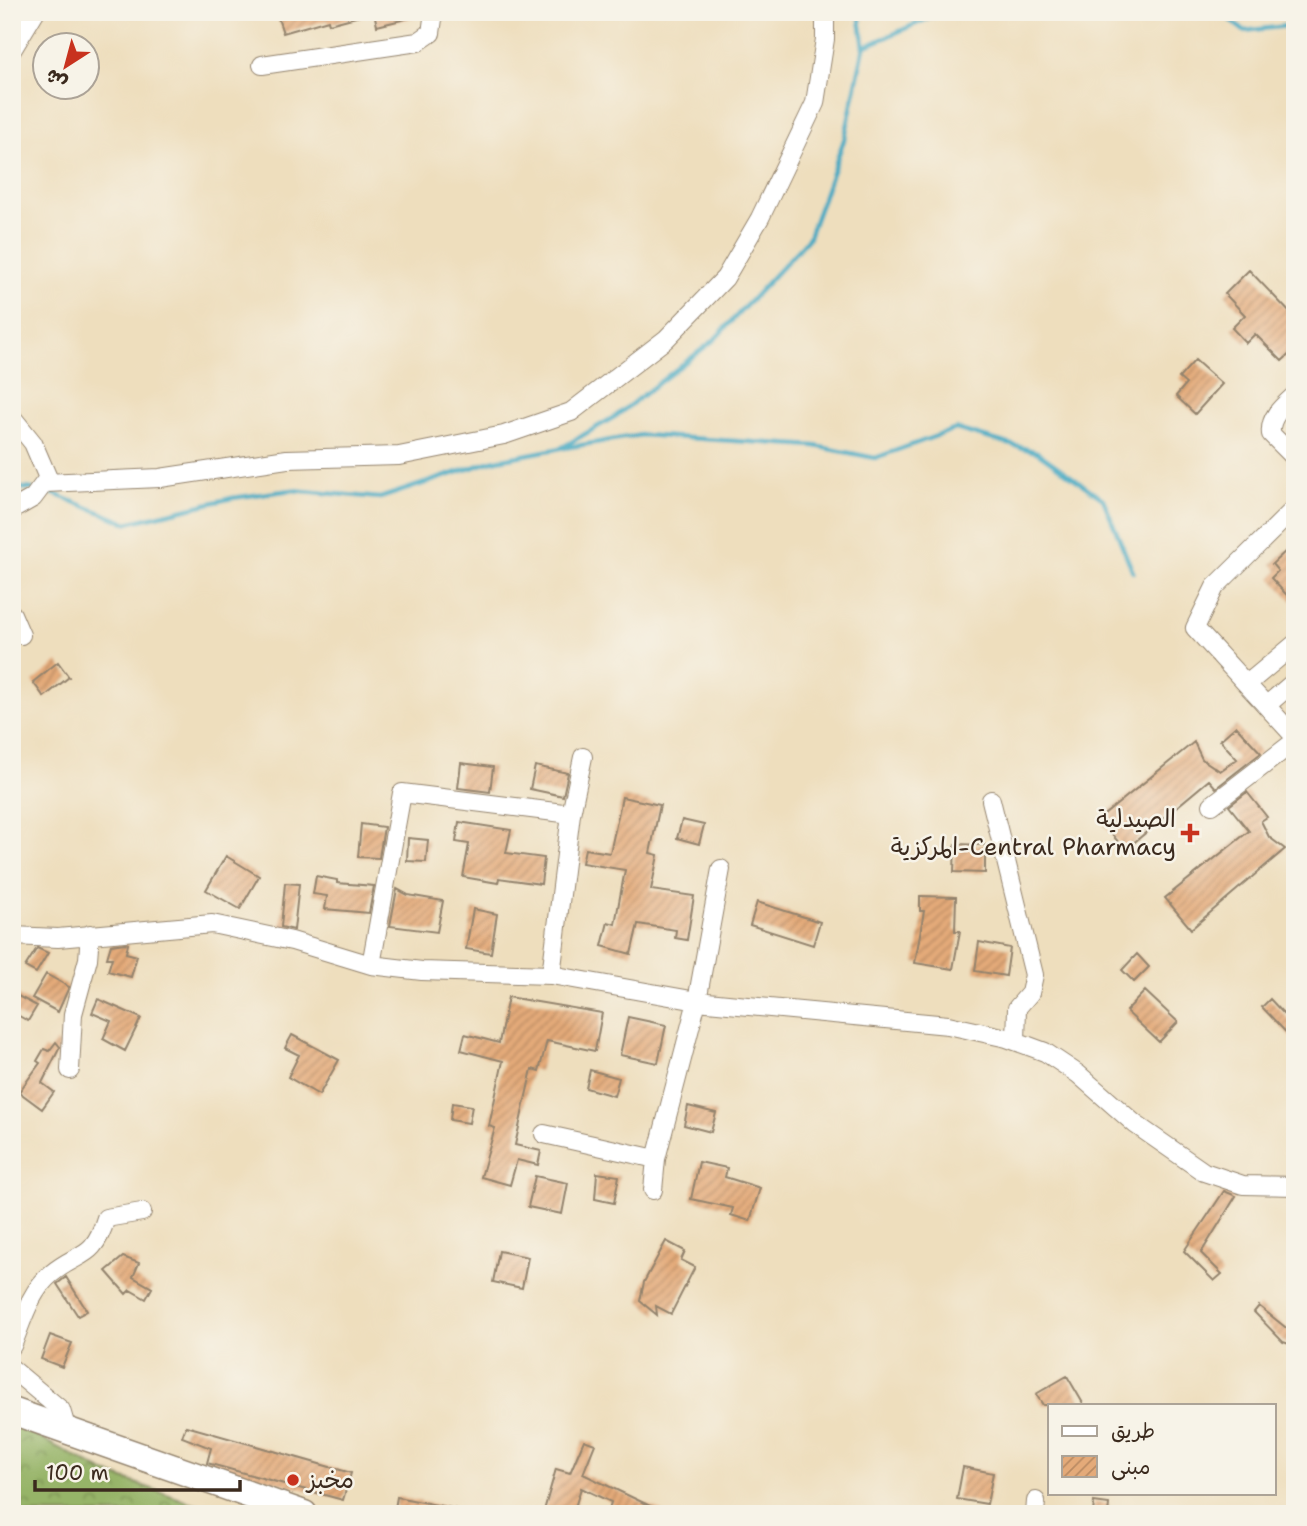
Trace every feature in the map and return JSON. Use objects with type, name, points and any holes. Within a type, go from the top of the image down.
[{"type":"highway","points":[[12,1412],[68,1434],[304,1514]]},
{"type":"street","points":[[12,50],[35,12]]},
{"type":"street","points":[[262,65],[418,42],[431,33],[435,12]]},
{"type":"street","points":[[46,480],[160,478],[287,458],[399,456],[504,435],[571,412],[666,339],[725,278],[761,218],[815,103],[825,39],[825,12]]},
{"type":"street","points":[[1295,395],[1276,414],[1270,426],[1271,434],[1295,458]]},
{"type":"street","points":[[12,417],[33,443],[46,480]]},
{"type":"street","points":[[12,510],[33,498],[46,480]]},
{"type":"street","points":[[1212,805],[1295,739],[1195,628],[1215,587],[1295,508]]},
{"type":"street","points":[[12,614],[21,635]]},
{"type":"street","points":[[1247,684],[1295,644]]},
{"type":"street","points":[[1266,705],[1295,681]]},
{"type":"street","points":[[551,975],[571,814],[583,757]]},
{"type":"street","points":[[372,965],[402,793],[571,814]]},
{"type":"street","points":[[991,800],[1034,975],[1030,993],[1017,1008],[1016,1041]]},
{"type":"street","points":[[653,1190],[656,1159],[697,1001],[721,869]]},
{"type":"street","points":[[12,936],[58,938],[212,924],[292,941],[372,965],[422,971],[551,975],[697,1001],[948,1025],[1016,1041],[1062,1062],[1135,1124],[1204,1172],[1243,1185],[1295,1186]]},
{"type":"street","points":[[70,1070],[73,1014],[88,959],[90,934]]},
{"type":"street","points":[[544,1134],[656,1159]]},
{"type":"street","points":[[12,1346],[30,1302],[51,1274],[95,1248],[106,1218],[142,1212]]},
{"type":"street","points":[[12,1368],[61,1410],[68,1434]]},
{"type":"green space","points":[[12,1423],[104,1472],[223,1514],[12,1514]]},
{"type":"building","points":[[276,12],[360,12],[360,16],[329,24],[328,20],[283,33]]},
{"type":"building","points":[[374,12],[417,12],[418,16],[377,26]]},
{"type":"building","points":[[1249,270],[1295,318],[1295,349],[1282,361],[1255,334],[1246,343],[1232,328],[1245,315],[1225,294]]},
{"type":"building","points":[[1195,360],[1222,384],[1195,414],[1176,396],[1186,384],[1179,378]]},
{"type":"building","points":[[1287,550],[1295,558],[1295,604],[1271,578],[1278,571],[1272,564]]},
{"type":"building","points":[[58,662],[69,677],[44,697],[33,682]]},
{"type":"building","points":[[1236,726],[1261,753],[1216,788],[1209,780],[1125,850],[1099,819],[1194,742],[1202,759],[1220,771],[1237,759],[1220,740]]},
{"type":"building","points":[[461,763],[493,767],[490,792],[458,788]]},
{"type":"building","points":[[535,766],[568,773],[563,796],[530,789]]},
{"type":"building","points":[[1247,792],[1267,817],[1261,821],[1269,837],[1285,849],[1191,929],[1165,898],[1249,831],[1229,806]]},
{"type":"building","points":[[622,797],[660,805],[650,853],[658,855],[651,890],[694,896],[687,940],[675,938],[676,930],[638,924],[631,954],[602,946],[608,922],[615,924],[625,870],[582,863],[585,849],[610,853]]},
{"type":"building","points":[[682,820],[704,825],[699,844],[677,838]]},
{"type":"building","points":[[459,822],[511,830],[506,853],[544,858],[541,884],[499,878],[498,883],[463,877],[469,844],[456,842]]},
{"type":"building","points":[[361,824],[384,827],[379,858],[358,857]]},
{"type":"building","points":[[408,838],[428,840],[426,862],[407,861]]},
{"type":"building","points":[[955,844],[985,845],[985,873],[954,872]]},
{"type":"building","points":[[226,856],[259,876],[240,909],[206,890]]},
{"type":"building","points":[[316,876],[337,880],[337,883],[374,886],[369,913],[325,909],[327,896],[313,894]]},
{"type":"building","points":[[285,883],[299,884],[294,930],[281,927]]},
{"type":"building","points":[[397,889],[408,895],[443,901],[437,932],[390,926]]},
{"type":"building","points":[[920,896],[956,897],[955,931],[960,931],[953,969],[915,963],[924,911],[920,911]]},
{"type":"building","points":[[757,902],[820,922],[813,945],[750,925]]},
{"type":"building","points":[[473,909],[497,914],[491,953],[466,949]]},
{"type":"building","points":[[979,942],[1010,948],[1006,976],[975,971]]},
{"type":"building","points":[[128,944],[126,953],[137,956],[131,977],[108,971],[112,958],[107,958],[111,945]]},
{"type":"building","points":[[37,948],[48,953],[36,973],[25,967]]},
{"type":"building","points":[[1137,954],[1149,967],[1134,982],[1122,970]]},
{"type":"building","points":[[46,974],[69,987],[58,1012],[32,998]]},
{"type":"building","points":[[1145,991],[1178,1022],[1159,1042],[1126,1011]]},
{"type":"building","points":[[12,993],[37,1006],[28,1021],[12,1012]]},
{"type":"building","points":[[508,997],[602,1013],[595,1051],[547,1041],[539,1071],[532,1069],[515,1145],[541,1151],[538,1165],[517,1160],[510,1185],[481,1177],[495,1128],[489,1126],[503,1061],[461,1050],[465,1034],[499,1043]]},
{"type":"building","points":[[98,999],[141,1018],[125,1051],[103,1039],[111,1021],[92,1013]]},
{"type":"building","points":[[1270,999],[1295,1026],[1295,1042],[1262,1007]]},
{"type":"building","points":[[628,1017],[666,1025],[658,1063],[620,1055]]},
{"type":"building","points":[[292,1035],[339,1060],[319,1095],[288,1077],[299,1055],[285,1048]]},
{"type":"building","points":[[56,1042],[60,1047],[42,1083],[54,1092],[42,1109],[19,1092],[40,1063],[37,1061],[44,1049],[49,1051]]},
{"type":"building","points":[[590,1070],[619,1078],[614,1096],[586,1088]]},
{"type":"building","points":[[452,1103],[472,1106],[469,1123],[450,1120]]},
{"type":"building","points":[[688,1106],[716,1113],[711,1132],[684,1125]]},
{"type":"building","points":[[699,1162],[727,1168],[725,1177],[760,1188],[750,1221],[731,1215],[733,1208],[691,1199]]},
{"type":"building","points":[[597,1173],[619,1176],[614,1203],[595,1199]]},
{"type":"building","points":[[535,1176],[568,1183],[562,1214],[528,1207]]},
{"type":"building","points":[[1224,1191],[1236,1196],[1201,1253],[1222,1274],[1214,1281],[1184,1251]]},
{"type":"building","points":[[666,1241],[685,1251],[681,1260],[695,1267],[671,1314],[656,1306],[657,1315],[640,1301],[644,1282]]},
{"type":"building","points":[[499,1251],[528,1257],[522,1288],[493,1282]]},
{"type":"building","points":[[123,1257],[139,1263],[133,1277],[152,1288],[146,1299],[130,1290],[126,1294],[106,1271]]},
{"type":"building","points":[[66,1277],[87,1311],[78,1316],[57,1284]]},
{"type":"building","points":[[1259,1306],[1295,1335],[1295,1346],[1283,1342],[1254,1312]]},
{"type":"building","points":[[50,1335],[72,1343],[62,1367],[41,1359]]},
{"type":"building","points":[[1067,1376],[1083,1404],[1043,1405],[1036,1394]]},
{"type":"building","points":[[186,1426],[351,1473],[343,1500],[207,1463],[211,1448],[182,1437]]},
{"type":"building","points":[[584,1440],[595,1444],[583,1474],[667,1514],[608,1514],[611,1502],[581,1488],[573,1514],[543,1514],[556,1469],[570,1473]]},
{"type":"building","points":[[963,1467],[993,1473],[987,1504],[957,1499]]},
{"type":"building","points":[[397,1497],[457,1509],[457,1514],[394,1514]]},
{"type":"building","points":[[1094,1502],[1109,1504],[1108,1514],[1093,1514]]},
{"type":"waterway","points":[[44,490],[127,523],[232,498],[292,490],[380,498],[492,461],[561,448],[616,416],[714,340],[808,239],[845,137],[864,47],[859,12]]},
{"type":"waterway","points":[[864,47],[943,12]]},
{"type":"waterway","points":[[1220,12],[1244,31],[1295,25]]},
{"type":"waterway","points":[[564,448],[641,435],[815,446],[875,458],[956,429],[1037,452],[1103,499],[1133,572]]},
{"type":"waterway","points":[[12,487],[32,489]]},
{"type":"place","name":"الصيدلية المركزية-Central Pharmacy","points":[[1190,833]]},
{"type":"place","name":"مخبز","points":[[293,1480]]}]
